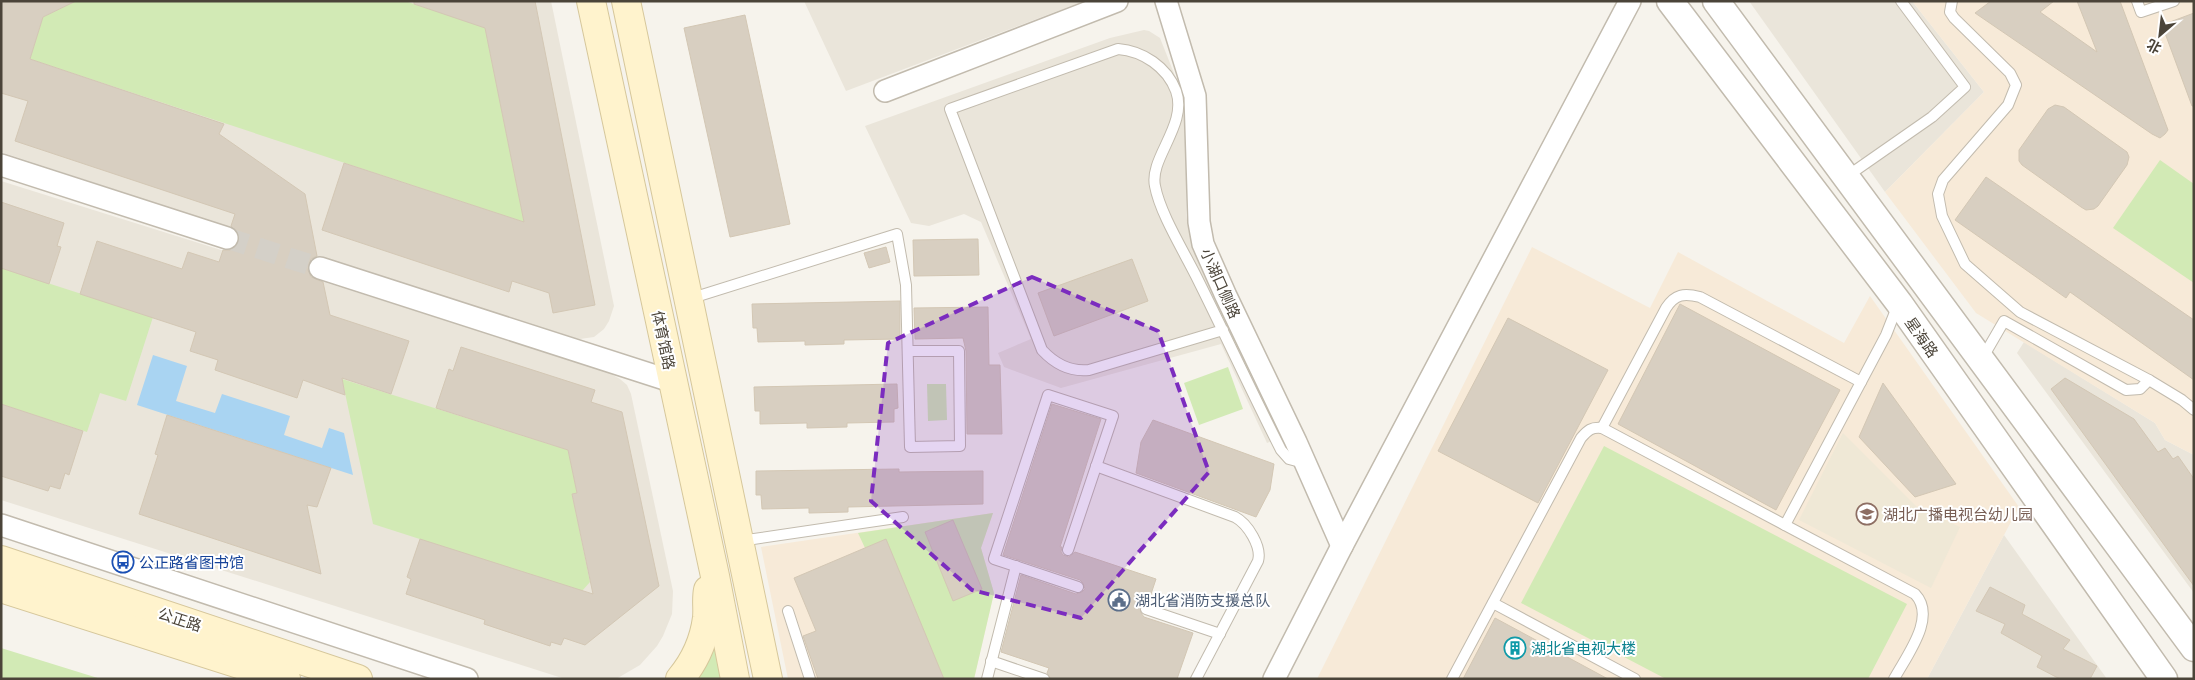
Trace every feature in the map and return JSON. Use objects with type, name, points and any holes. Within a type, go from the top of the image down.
[{"type":"main road","name":"体育馆路","points":[[591,1],[674,382],[735,679]]},
{"type":"main road","points":[[626,1],[768,679]]},
{"type":"main road","name":"公正路","points":[[1,560],[358,679]]},
{"type":"main road","points":[[680,679],[695,658],[700,645],[707,617],[708,593],[714,572]]},
{"type":"main road","name":"公正路","points":[[1,588],[286,679]]},
{"type":"street","points":[[885,91],[1117,1]]},
{"type":"street","name":"小湖口侧路","points":[[1166,1],[1195,96],[1199,222],[1203,244],[1306,463],[1342,546]]},
{"type":"street","points":[[1274,679],[1342,546],[1630,1]]},
{"type":"street","name":"星海路","points":[[1670,1],[1899,303],[2164,679]]},
{"type":"street","points":[[1716,1],[2194,648]]},
{"type":"street","points":[[1,165],[227,238]]},
{"type":"street","points":[[320,268],[674,382]]},
{"type":"street","points":[[1,525],[467,679]]},
{"type":"lane","points":[[1846,177],[1932,117],[1965,86],[1901,1]]},
{"type":"lane","points":[[1952,1],[1950,12],[1954,18],[2010,73],[2016,85],[2008,105],[1939,187],[1938,194],[1942,216],[1958,254],[1965,264],[2020,312],[2149,380],[2182,400],[2194,410]]},
{"type":"lane","points":[[2137,1],[2141,12],[2174,1]]},
{"type":"lane","points":[[1223,330],[1089,370],[1073,370],[1049,358],[1042,350],[950,109],[1118,49],[1136,52],[1154,62],[1163,71],[1176,91],[1178,108],[1171,136],[1154,178],[1155,187],[1169,222],[1223,330],[1281,450],[1289,459],[1306,463]]},
{"type":"lane","points":[[688,299],[897,234],[906,285],[910,447],[960,446],[959,351],[908,351]]},
{"type":"lane","points":[[1602,428],[1666,308],[1672,299],[1678,295],[1689,294],[1700,297],[1861,382]]},
{"type":"lane","points":[[1785,525],[1886,335],[1899,303]]},
{"type":"lane","points":[[1982,361],[2004,321],[2118,386],[2134,390],[2144,387],[2149,380]]},
{"type":"lane","points":[[1068,550],[1112,416],[1048,394],[994,558],[1059,578],[1078,587]]},
{"type":"lane","points":[[1452,679],[1581,438],[1587,431],[1593,428],[1602,428],[1915,594],[1921,600],[1924,608],[1923,623],[1894,679]]},
{"type":"lane","points":[[1096,466],[1236,517],[1245,524],[1260,554],[1196,679]]},
{"type":"lane","points":[[739,541],[903,517]]},
{"type":"lane","points":[[987,679],[1016,566]]},
{"type":"lane","points":[[1493,603],[1635,679]]},
{"type":"lane","points":[[1146,609],[1220,634]]},
{"type":"lane","points":[[788,611],[810,679]]},
{"type":"lane","points":[[991,661],[1044,679]]},
{"type":"highlighted area","points":[[1032,277],[1158,331],[1209,472],[1081,618],[972,590],[871,501],[888,343]]},
{"type":"shaded area","points":[[1,1],[551,1],[614,306],[609,321],[604,329],[594,337],[580,339],[558,336],[1,152]]},
{"type":"shaded area","points":[[804,1],[1084,1],[846,91]]},
{"type":"shaded area","points":[[1749,1],[1912,1],[1984,92],[1885,192]]},
{"type":"shaded area","points":[[1912,1],[2194,1],[2194,455],[2165,440],[2155,423],[1976,313],[1885,192],[1984,92]]},
{"type":"shaded area","points":[[1144,30],[1160,38],[1185,101],[1187,109],[1186,215],[1189,232],[1284,436],[1267,443],[1221,344],[1061,388],[1004,367],[998,353],[1031,339],[981,222],[964,214],[929,226],[911,223],[865,126],[1110,38]]},
{"type":"shaded area","points":[[1,181],[604,370],[620,379],[627,385],[631,394],[673,591],[672,614],[657,646],[640,665],[616,679],[562,678],[1,500]]},
{"type":"shaded area","points":[[1532,247],[1650,308],[1678,252],[1844,343],[1870,296],[2019,507],[1927,679],[1317,679]]},
{"type":"shaded area","points":[[2024,342],[2155,423],[2165,440],[2194,455],[2194,593],[2017,353]]},
{"type":"shaded area","name":"湖北广播电视台幼儿园","points":[[1843,433],[1917,507],[1960,527],[1931,588],[1799,520]]},
{"type":"shaded area","points":[[993,513],[981,548],[994,593],[974,679],[788,679],[761,547]]},
{"type":"shaded area","points":[[2004,535],[2107,679],[1927,679]]},
{"type":"green space","points":[[76,1],[405,1],[485,27],[524,222],[30,59],[43,17]]},
{"type":"green space","points":[[2160,160],[2194,184],[2194,283],[2113,228]]},
{"type":"green space","points":[[1,268],[153,317],[126,401],[100,393],[87,432],[1,404]]},
{"type":"green space","points":[[1228,367],[1243,409],[1199,425],[1184,383]]},
{"type":"green space","points":[[342,379],[568,450],[577,493],[572,494],[590,582],[582,591],[373,524]]},
{"type":"green space","points":[[927,384],[946,384],[947,420],[928,421]]},
{"type":"green space","points":[[1604,446],[1907,604],[1868,679],[1666,679],[1521,603]]},
{"type":"green space","points":[[993,513],[981,548],[994,593],[974,679],[944,679],[886,540],[865,548],[858,533]]},
{"type":"green space","points":[[715,643],[723,679],[692,679]]},
{"type":"green space","points":[[1,648],[101,679],[1,679]]},
{"type":"water","points":[[153,355],[187,366],[176,401],[215,413],[222,394],[290,416],[284,435],[322,448],[329,428],[344,433],[353,475],[137,405]]},
{"type":"building","points":[[1,1],[76,1],[43,17],[30,59],[224,124],[219,134],[305,194],[317,256],[311,259],[308,270],[311,277],[323,282],[330,315],[409,341],[391,394],[342,378],[345,395],[303,380],[297,398],[215,370],[218,360],[190,351],[196,332],[80,294],[97,241],[182,269],[188,252],[219,262],[223,250],[230,250],[239,242],[239,235],[231,226],[235,214],[15,141],[28,101],[1,93]]},
{"type":"building","points":[[414,1],[535,1],[595,305],[553,313],[549,293],[512,281],[509,292],[322,230],[344,163],[524,222],[485,28],[414,4]]},
{"type":"building","points":[[1991,1],[2054,1],[2040,12],[2097,52],[2077,1],[2120,1],[2168,130],[2160,138],[2152,134],[1975,13]]},
{"type":"building","points":[[2194,13],[2194,106],[2192,106],[2162,25]]},
{"type":"building","points":[[745,15],[790,224],[730,237],[684,28]]},
{"type":"building","points":[[2055,105],[2064,107],[2127,152],[2129,157],[2127,165],[2094,209],[2086,210],[2081,207],[2019,161],[2019,150],[2048,109]]},
{"type":"building","points":[[1986,177],[2194,320],[2194,380],[2070,292],[2066,298],[1955,220]]},
{"type":"building","points":[[1,202],[64,223],[57,246],[61,247],[49,284],[1,268]]},
{"type":"building","points":[[978,239],[979,275],[914,276],[913,240]]},
{"type":"building","points":[[886,247],[890,262],[869,268],[864,253]]},
{"type":"building","points":[[1132,259],[1148,301],[1054,336],[1038,293]]},
{"type":"building","points":[[900,301],[900,339],[844,340],[844,344],[805,345],[805,341],[758,342],[757,328],[753,328],[752,304]]},
{"type":"building","points":[[1680,304],[1840,390],[1776,510],[1618,424]]},
{"type":"building","points":[[988,307],[989,365],[1000,365],[1002,434],[967,434],[966,351],[963,338],[915,339],[914,308]]},
{"type":"building","points":[[1508,318],[1608,370],[1538,503],[1438,451]]},
{"type":"building","points":[[461,347],[595,390],[591,402],[622,412],[659,586],[585,645],[564,638],[561,645],[551,642],[550,646],[484,624],[485,620],[406,594],[411,579],[407,577],[420,539],[593,594],[572,494],[577,493],[568,450],[436,408],[449,369],[453,371]]},
{"type":"building","points":[[2065,378],[2134,419],[2158,452],[2165,448],[2173,459],[2178,456],[2194,479],[2194,586],[2051,389]]},
{"type":"building","points":[[1883,383],[1956,484],[1915,497],[1859,437]]},
{"type":"building","points":[[897,384],[898,408],[894,409],[894,422],[847,423],[847,427],[807,428],[807,423],[760,424],[760,411],[755,411],[754,387]]},
{"type":"building","points":[[1,404],[83,431],[69,475],[65,473],[60,489],[50,486],[48,491],[1,476]]},
{"type":"building","points":[[1052,404],[1101,419],[1060,547],[1062,547],[1061,552],[1069,557],[1075,552],[1156,579],[1148,603],[1144,602],[1140,606],[1141,613],[1144,617],[1193,633],[1177,679],[1051,679],[1047,673],[1049,668],[1001,652],[1021,575],[1076,594],[1085,589],[1080,580],[1003,555]]},
{"type":"building","points":[[167,415],[331,468],[317,507],[307,505],[321,574],[139,514],[158,455],[155,454]]},
{"type":"building","points":[[1153,420],[1274,464],[1270,490],[1256,517],[1136,473],[1141,442]]},
{"type":"building","points":[[899,469],[899,472],[983,471],[983,504],[848,507],[848,512],[809,513],[809,508],[762,509],[761,495],[756,495],[756,471]]},
{"type":"building","points":[[953,520],[982,589],[953,601],[925,532]]},
{"type":"building","points":[[886,539],[944,679],[818,679],[803,636],[816,631],[794,578]]},
{"type":"building","points":[[1990,587],[2025,605],[2022,614],[2070,640],[2063,649],[2097,666],[2090,679],[2060,679],[2037,667],[2042,656],[2001,633],[2005,624],[1976,611]]},
{"type":"building","name":"湖北省电视大楼","points":[[1495,618],[1608,679],[1463,679]]},
{"type":"tunnel","points":[[227,238],[320,268]]},
{"type":"place","name":"湖北广播电视台幼儿园","points":[[1867,514]]},
{"type":"place","name":"公正路省图书馆","points":[[123,562]]},
{"type":"place","name":"湖北省消防支援总队","points":[[1119,600]]},
{"type":"place","name":"湖北省电视大楼","points":[[1515,648]]}]
